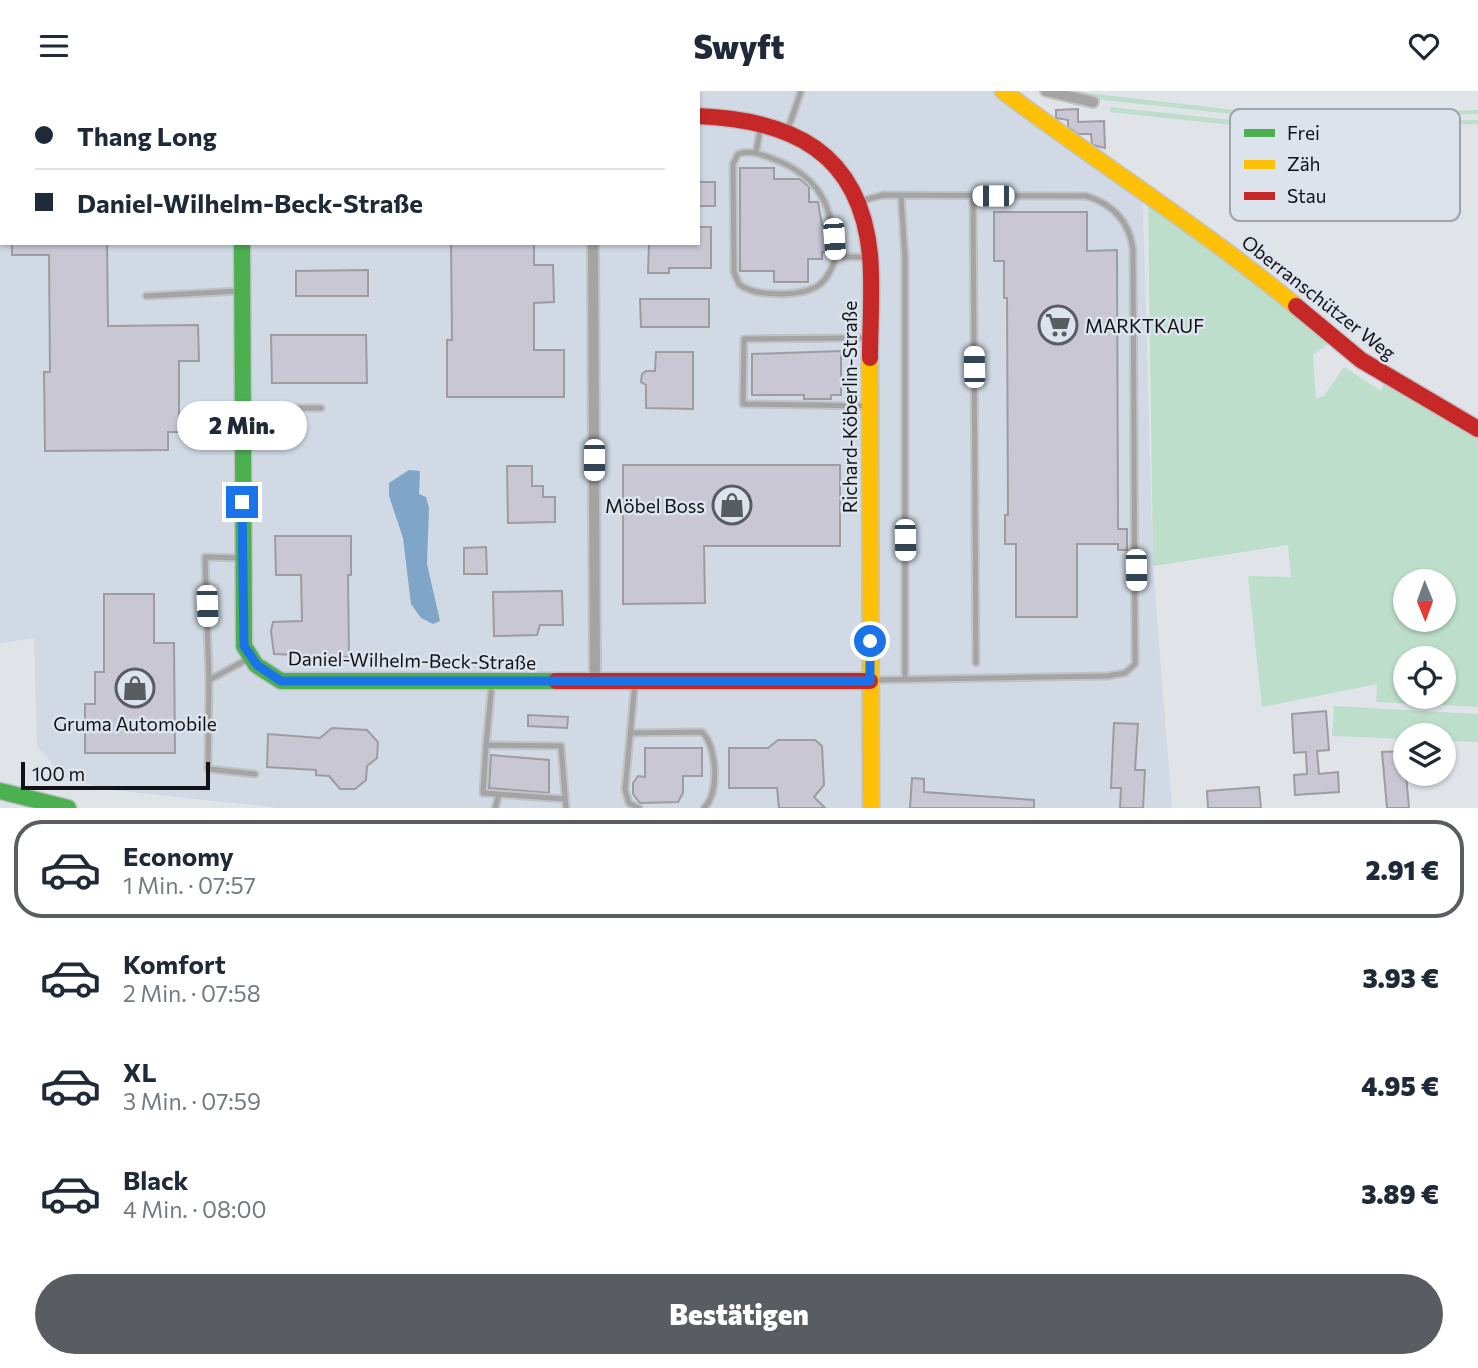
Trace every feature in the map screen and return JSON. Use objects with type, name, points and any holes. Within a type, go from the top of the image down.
[{"type":"street","name":"Oberranschützer Weg","points":[[1003,91],[1095,160],[1244,263],[1361,360],[1478,429]]},
{"type":"street","points":[[1046,91],[1093,102]]},
{"type":"street","name":"Richard-Köberlin-Straße","points":[[700,116],[762,121],[788,129],[829,159],[858,202],[870,257],[871,808]]},
{"type":"street","points":[[242,245],[244,646],[251,657]]},
{"type":"street","points":[[593,245],[595,682]]},
{"type":"street","name":"Daniel-Wilhelm-Beck-Straße","points":[[251,657],[257,665],[281,681],[870,681]]},
{"type":"street","points":[[6,796],[38,805],[68,808]]},
{"type":"lane","points":[[788,129],[801,91]]},
{"type":"lane","points":[[757,153],[762,121]]},
{"type":"lane","points":[[757,153],[803,174],[822,195],[832,225],[836,257],[824,280],[811,290],[758,292],[739,283],[734,272],[733,165],[738,154],[757,153]]},
{"type":"lane","points":[[858,202],[871,196],[1086,196],[1107,204],[1131,232],[1135,664],[1125,673],[1107,676],[905,678],[870,681]]},
{"type":"lane","points":[[901,196],[905,258],[905,678]]},
{"type":"lane","points":[[973,196],[976,663]]},
{"type":"lane","points":[[836,257],[870,257]]},
{"type":"lane","points":[[146,296],[242,291]]},
{"type":"lane","points":[[869,338],[744,339],[743,404],[870,406]]},
{"type":"lane","points":[[242,426],[285,425],[294,408],[321,408]]},
{"type":"lane","points":[[243,558],[205,557],[209,680],[208,769],[255,774]]},
{"type":"lane","points":[[209,680],[251,657]]},
{"type":"lane","points":[[635,682],[625,798],[639,808]]},
{"type":"lane","points":[[492,683],[483,793],[565,799]]},
{"type":"lane","points":[[632,733],[702,732],[707,736],[711,747],[713,790],[710,803],[704,808]]},
{"type":"lane","points":[[486,745],[561,747],[566,808]]},
{"type":"lane","points":[[495,808],[499,795]]},
{"type":"shaded area","points":[[700,91],[992,91],[1143,203],[1153,566],[1172,808],[279,808],[112,790],[63,777],[37,746],[34,638],[0,643],[0,245],[700,245]]},
{"type":"green space","points":[[1070,91],[1230,109],[1230,114],[1094,99],[1070,94]]},
{"type":"green space","points":[[1110,107],[1230,120],[1230,125],[1110,112]]},
{"type":"green space","points":[[1460,110],[1478,110],[1478,114],[1460,114]]},
{"type":"green space","points":[[1460,120],[1478,120],[1478,124],[1460,125]]},
{"type":"green space","points":[[1148,203],[1243,266],[1331,342],[1313,355],[1316,399],[1324,396],[1344,367],[1381,391],[1385,381],[1478,433],[1478,707],[1456,706],[1456,646],[1393,646],[1393,703],[1376,702],[1377,684],[1262,707],[1248,576],[1291,577],[1288,545],[1153,566]]},
{"type":"green space","points":[[1334,706],[1478,714],[1478,742],[1456,741],[1456,723],[1393,723],[1393,739],[1332,736]]},
{"type":"water","points":[[409,470],[420,471],[419,494],[426,497],[429,508],[427,564],[440,621],[433,624],[421,618],[411,604],[403,538],[389,496],[389,483]]},
{"type":"building","points":[[1078,109],[1078,122],[1104,121],[1105,148],[1092,145],[1091,134],[1078,134],[1068,127],[1068,120],[1056,118],[1056,110]]},
{"type":"building","points":[[740,168],[774,168],[774,179],[800,179],[809,187],[809,202],[818,202],[822,225],[826,225],[826,252],[822,252],[822,259],[808,259],[808,282],[774,282],[774,271],[740,271]]},
{"type":"building","points":[[700,182],[715,182],[715,206],[700,206]]},
{"type":"building","points":[[994,212],[1087,212],[1087,251],[1117,250],[1118,529],[1127,529],[1127,550],[1118,550],[1118,544],[1077,544],[1077,617],[1016,617],[1016,544],[1005,544],[1005,515],[1008,515],[1007,298],[1004,298],[1004,261],[994,261]]},
{"type":"building","points":[[700,227],[711,227],[711,268],[669,268],[669,273],[648,273],[649,245],[700,245]]},
{"type":"building","points":[[12,245],[107,245],[108,326],[198,325],[199,361],[179,361],[179,432],[168,432],[168,450],[45,451],[44,372],[50,372],[49,255],[12,255]]},
{"type":"building","points":[[451,245],[534,245],[534,265],[553,265],[554,302],[534,303],[534,350],[564,350],[564,397],[447,397],[447,340],[452,340]]},
{"type":"building","points":[[368,270],[368,296],[296,296],[296,271]]},
{"type":"building","points":[[640,299],[709,299],[709,327],[641,327]]},
{"type":"building","points":[[271,335],[366,335],[367,383],[272,383]]},
{"type":"building","points":[[841,351],[841,395],[831,395],[831,399],[804,399],[804,395],[752,395],[752,354]]},
{"type":"building","points":[[656,352],[693,352],[693,409],[646,408],[646,385],[641,382],[642,374],[655,371]]},
{"type":"building","name":"Möbel Boss","points":[[623,465],[840,465],[840,546],[704,546],[705,603],[623,604]]},
{"type":"building","points":[[507,466],[532,466],[532,486],[543,486],[543,497],[555,497],[555,522],[508,523]]},
{"type":"building","points":[[275,536],[351,536],[351,575],[348,575],[349,657],[274,654],[271,631],[273,622],[302,621],[301,575],[276,575]]},
{"type":"building","points":[[486,547],[487,574],[464,574],[464,548]]},
{"type":"building","points":[[562,591],[563,625],[540,625],[537,635],[494,636],[493,592]]},
{"type":"building","name":"Gruma Automobile","points":[[104,594],[154,594],[154,643],[174,643],[175,753],[85,753],[85,704],[95,704],[95,672],[104,672]]},
{"type":"building","points":[[1326,711],[1329,750],[1317,751],[1319,774],[1338,772],[1339,792],[1295,795],[1294,775],[1307,774],[1306,752],[1294,753],[1292,714]]},
{"type":"building","points":[[528,715],[568,717],[567,728],[528,726]]},
{"type":"building","points":[[1114,723],[1138,724],[1135,770],[1145,770],[1143,808],[1120,808],[1121,788],[1111,788]]},
{"type":"building","name":"Gruma Automobile","points":[[332,728],[367,730],[378,742],[377,758],[367,766],[366,780],[355,789],[340,789],[329,776],[316,775],[316,770],[267,767],[268,734],[320,738]]},
{"type":"building","points":[[778,740],[815,740],[822,746],[824,785],[814,797],[825,808],[779,808],[777,788],[729,788],[729,748],[768,748]]},
{"type":"building","points":[[645,748],[702,748],[702,776],[683,776],[683,793],[678,802],[640,803],[633,794],[633,783],[638,776],[645,777]]},
{"type":"building","points":[[1382,752],[1393,752],[1393,786],[1407,786],[1409,808],[1387,808]]},
{"type":"building","points":[[491,755],[549,760],[549,793],[489,788]]},
{"type":"building","points":[[912,778],[924,779],[924,792],[1034,800],[1034,808],[910,808]]},
{"type":"building","points":[[1259,787],[1261,808],[1208,808],[1207,791]]},
{"type":"traffic: fast","points":[[242,245],[244,646],[256,665],[281,681],[556,681]]},
{"type":"traffic: fast","points":[[0,791],[68,808]]},
{"type":"traffic: slow","points":[[1003,91],[1225,250],[1296,306]]},
{"type":"traffic: slow","points":[[870,358],[871,808]]},
{"type":"traffic: jam","points":[[700,116],[763,125],[791,135],[816,148],[836,167],[852,190],[864,220],[870,255],[870,358]]},
{"type":"traffic: jam","points":[[1296,306],[1361,360],[1478,429]]},
{"type":"traffic: jam","points":[[556,681],[870,681]]},
{"type":"place","name":"MARKTKAUF","points":[[1058,325]]},
{"type":"place","name":"Möbel Boss","points":[[732,505]]},
{"type":"place","name":"Gruma Automobile","points":[[135,688]]},
{"type":"route","points":[[242,502],[244,646],[257,665],[281,681],[870,681],[870,641]]}]
